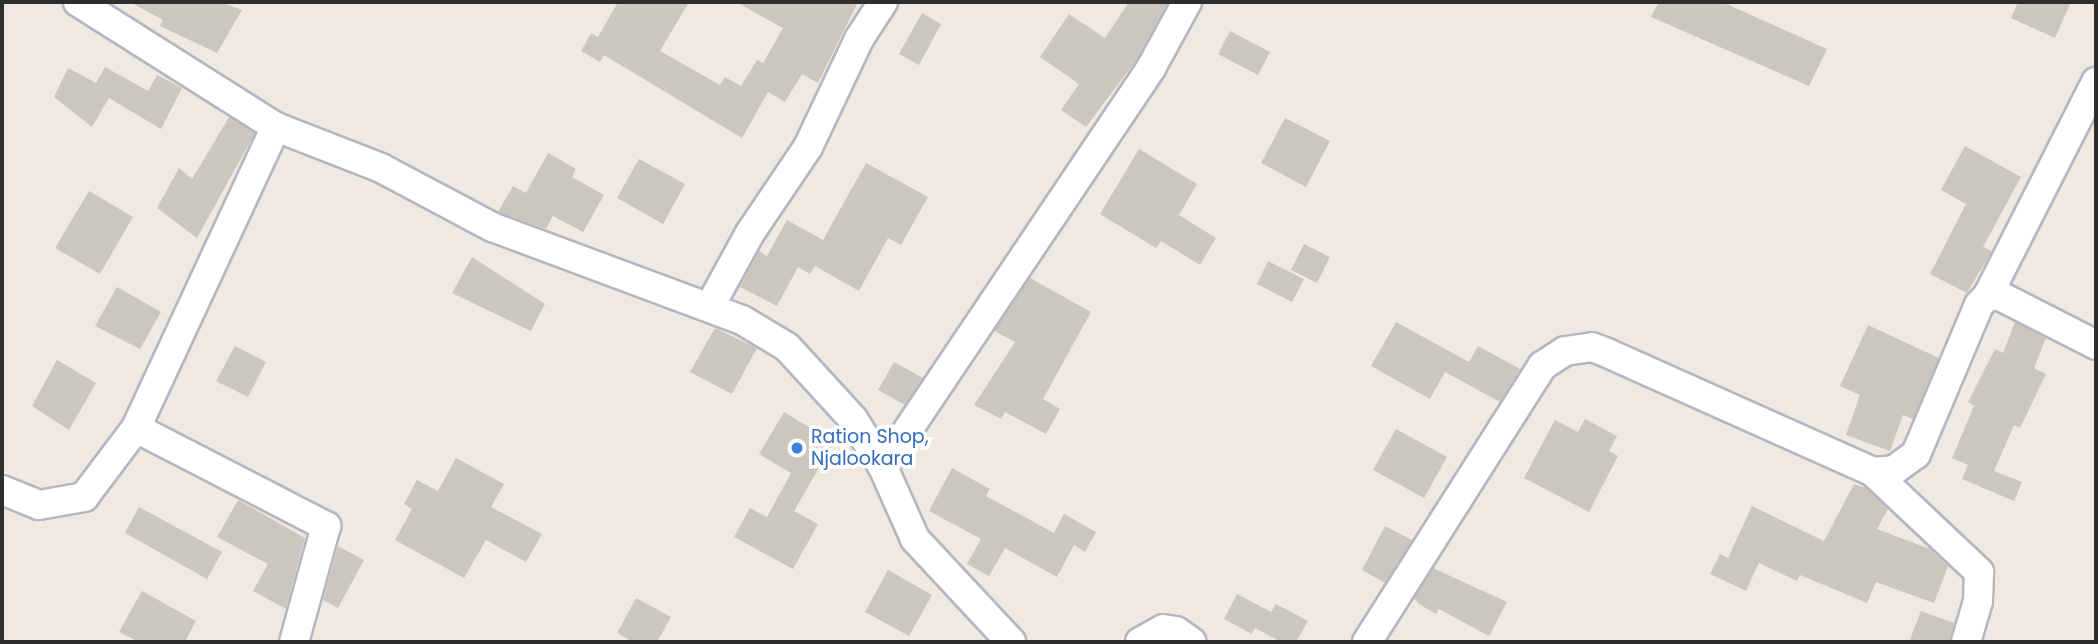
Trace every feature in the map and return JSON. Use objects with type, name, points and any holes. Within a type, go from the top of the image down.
[{"type":"street","points":[[78,2],[276,127],[381,168],[492,227],[710,306],[787,347],[853,419],[883,467],[915,539],[1011,642]]},
{"type":"street","points":[[710,306],[750,233],[808,147],[859,39],[883,2]]},
{"type":"street","points":[[883,467],[1152,68],[1187,2]]},
{"type":"street","points":[[1873,472],[1894,470],[1916,454],[1979,305],[1988,295],[2096,82]]},
{"type":"street","points":[[2,489],[39,505],[84,497],[136,428],[276,127]]},
{"type":"street","points":[[1988,295],[2000,296],[2096,345]]},
{"type":"street","points":[[1367,642],[1542,366],[1565,351],[1592,347],[1873,472],[1979,572],[1978,601],[1966,642]]},
{"type":"street","points":[[136,428],[326,526],[294,642]]},
{"type":"street","points":[[1140,642],[1163,629],[1176,631],[1192,642]]},
{"type":"building","points":[[130,2],[221,2],[242,10],[217,53],[160,26],[163,20]]},
{"type":"building","points":[[618,2],[689,2],[660,51],[720,85],[725,77],[741,86],[757,60],[763,63],[783,28],[736,2],[858,2],[818,83],[802,74],[785,102],[768,92],[742,138],[604,55],[600,62],[581,51],[591,33],[598,37]]},
{"type":"building","points":[[1129,2],[1168,2],[1137,59],[1086,127],[1061,110],[1079,84],[1040,57],[1069,14],[1105,38]]},
{"type":"building","points":[[1659,2],[1722,2],[1827,49],[1809,86],[1651,17]]},
{"type":"building","points":[[2018,2],[2071,2],[2055,38],[2011,18]]},
{"type":"building","points":[[922,13],[941,24],[919,65],[899,54]]},
{"type":"building","points":[[1230,31],[1270,52],[1258,75],[1218,54]]},
{"type":"building","points":[[105,67],[148,91],[157,75],[182,88],[161,129],[109,98],[92,127],[54,97],[68,68],[96,83]]},
{"type":"building","points":[[229,117],[255,133],[197,238],[157,208],[179,168],[192,179]]},
{"type":"building","points":[[1285,118],[1330,141],[1306,187],[1261,163]]},
{"type":"building","points":[[1965,146],[2021,177],[1983,247],[1992,251],[1967,293],[1930,274],[1966,204],[1941,190]]},
{"type":"building","points":[[1139,149],[1197,184],[1179,215],[1216,238],[1200,265],[1161,241],[1156,248],[1100,214]]},
{"type":"building","points":[[548,153],[576,169],[572,177],[604,195],[583,232],[553,216],[546,229],[498,212],[513,186],[526,193]]},
{"type":"building","points":[[639,159],[685,184],[663,224],[617,198]]},
{"type":"building","points":[[866,163],[928,197],[901,245],[888,238],[859,291],[815,266],[810,274],[798,267],[777,306],[740,287],[759,251],[767,256],[787,220],[823,240]]},
{"type":"building","points":[[89,191],[133,217],[100,274],[55,248]]},
{"type":"building","points":[[1304,244],[1330,257],[1317,283],[1291,270]]},
{"type":"building","points":[[472,257],[545,304],[531,331],[452,293]]},
{"type":"building","points":[[1268,261],[1304,279],[1292,302],[1257,284]]},
{"type":"building","points":[[1030,278],[1091,312],[1043,399],[1060,409],[1046,434],[1005,412],[1001,419],[974,405],[1015,342],[994,331]]},
{"type":"building","points":[[117,287],[161,312],[140,349],[95,326]]},
{"type":"building","points":[[1396,322],[1469,362],[1478,346],[1520,369],[1500,402],[1445,372],[1430,399],[1371,366]]},
{"type":"building","points":[[2015,322],[2046,338],[2034,368],[2046,374],[2020,428],[2014,425],[1994,471],[2022,482],[2014,501],[1962,479],[1968,465],[1952,458],[1974,406],[1968,402],[1995,349],[2003,353]]},
{"type":"building","points":[[1868,325],[1939,358],[1913,419],[1903,415],[1890,451],[1846,435],[1860,395],[1840,386]]},
{"type":"building","points":[[715,328],[757,348],[732,394],[690,372]]},
{"type":"building","points":[[235,346],[266,362],[248,397],[216,381]]},
{"type":"building","points":[[57,360],[96,383],[69,430],[32,406]]},
{"type":"building","points":[[894,362],[923,378],[905,405],[878,390]]},
{"type":"building","points":[[784,412],[834,442],[794,511],[818,524],[793,569],[734,537],[750,508],[767,517],[791,473],[759,454]]},
{"type":"building","points":[[1585,419],[1617,436],[1609,451],[1618,456],[1589,512],[1524,478],[1555,420],[1578,432]]},
{"type":"building","points":[[1396,429],[1447,457],[1424,498],[1373,470]]},
{"type":"building","points":[[456,458],[504,484],[491,507],[542,534],[526,562],[486,540],[464,578],[395,540],[412,509],[404,504],[417,480],[438,491]]},
{"type":"building","points":[[952,468],[990,489],[986,496],[1054,533],[1064,514],[1096,532],[1085,552],[1074,545],[1057,577],[1005,548],[989,576],[967,564],[981,539],[929,511]]},
{"type":"building","points":[[1854,484],[1866,488],[1888,509],[1877,529],[1930,549],[1948,566],[1934,603],[1876,582],[1867,603],[1800,575],[1797,581],[1759,563],[1746,591],[1710,574],[1720,554],[1728,558],[1752,506],[1824,541]]},
{"type":"building","points":[[238,500],[305,538],[286,609],[253,591],[268,564],[217,537]]},
{"type":"building","points":[[139,507],[222,552],[207,579],[125,533]]},
{"type":"building","points":[[1385,526],[1412,540],[1385,583],[1362,570]]},
{"type":"building","points":[[338,546],[364,560],[338,608],[323,600]]},
{"type":"building","points":[[1433,568],[1507,602],[1489,636],[1439,609],[1436,614],[1414,598]]},
{"type":"building","points":[[888,570],[932,595],[909,636],[865,612]]},
{"type":"building","points":[[142,591],[196,621],[185,642],[139,642],[119,632]]},
{"type":"building","points":[[1237,594],[1271,612],[1276,604],[1308,621],[1296,642],[1281,642],[1255,628],[1252,634],[1224,619]]},
{"type":"building","points":[[636,598],[671,617],[657,642],[633,642],[617,633]]},
{"type":"building","points":[[1921,611],[1954,623],[1950,642],[1909,642]]},
{"type":"place","name":"Ration Shop, Njalookara","points":[[797,448]]}]
